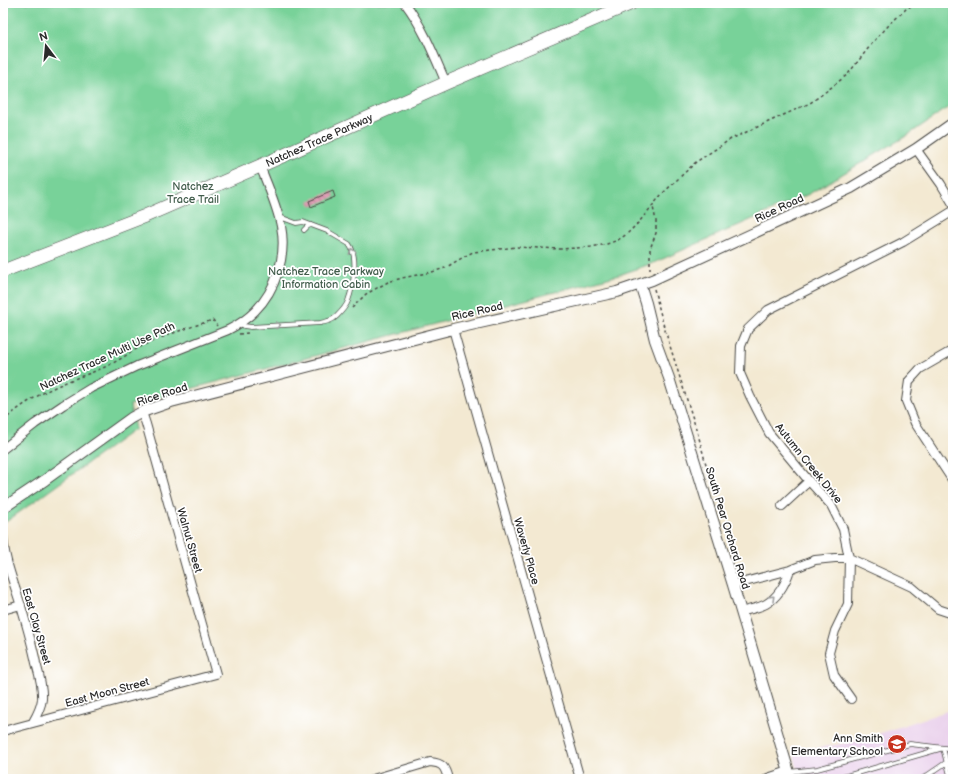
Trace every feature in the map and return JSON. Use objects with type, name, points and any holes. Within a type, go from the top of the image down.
[{"type":"main road","name":"Natchez Trace Parkway","points":[[3,272],[145,216],[446,82],[632,3]]},
{"type":"street","points":[[404,3],[426,37],[446,82]]},
{"type":"street","name":"Rice Road","points":[[3,508],[45,480],[131,418],[142,412],[171,402],[453,329],[617,292],[652,280],[851,188],[916,150],[953,124]]},
{"type":"street","points":[[916,150],[941,184],[953,204]]},
{"type":"street","points":[[3,449],[35,424],[91,388],[137,366],[221,333],[240,323],[255,311],[266,298],[275,280],[282,254],[279,216],[260,166]]},
{"type":"street","name":"Autumn Creek Drive","points":[[851,699],[834,675],[829,653],[835,631],[848,604],[849,558],[843,529],[831,505],[808,481],[769,433],[740,373],[741,346],[748,329],[768,310],[903,242],[953,211]]},
{"type":"street","name":"South Pear Orchard Road","points":[[640,284],[655,340],[669,378],[790,776]]},
{"type":"street","name":"Waverly Place","points":[[453,329],[580,779]]},
{"type":"street","points":[[953,350],[920,369],[909,382],[906,402],[915,423],[953,481]]},
{"type":"street","name":"Walnut Street","points":[[142,412],[216,674]]},
{"type":"street","points":[[782,506],[808,481]]},
{"type":"street","name":"East Clay Street","points":[[3,534],[8,566],[21,605],[41,683],[42,698],[39,713],[33,722]]},
{"type":"street","points":[[733,585],[790,570],[815,560],[849,558],[912,587],[938,609],[953,614]]},
{"type":"street","points":[[741,612],[765,604],[771,600],[787,579],[790,570]]},
{"type":"street","points":[[3,610],[21,605]]},
{"type":"street","name":"East Moon Street","points":[[3,731],[216,674]]},
{"type":"street","points":[[373,779],[430,762],[437,762],[445,768],[448,779]]},
{"type":"street","points":[[768,779],[790,776]]},
{"type":"lane","points":[[240,323],[244,326],[251,327],[320,323],[334,318],[343,310],[348,301],[354,271],[352,246],[336,236],[311,225],[303,222],[296,223],[279,216]]},
{"type":"lane","points":[[304,230],[311,225]]},
{"type":"lane","points":[[790,776],[910,744],[953,749]]},
{"type":"lane","points":[[943,748],[952,779]]},
{"type":"lane","points":[[836,779],[943,748]]},
{"type":"lane","points":[[922,779],[947,762]]},
{"type":"path","points":[[351,308],[366,294],[388,282],[445,268],[474,252],[518,247],[561,249],[591,247],[618,240],[627,234],[639,222],[662,194],[696,162],[731,139],[810,104],[828,90],[848,74],[874,41],[890,24],[906,9],[916,3]]},
{"type":"path","points":[[650,272],[650,249],[656,233],[656,221],[653,206]]},
{"type":"path","name":"Natchez Trace Multi Use Path","points":[[3,421],[27,402],[46,391],[108,366],[144,345],[213,320],[219,330]]},
{"type":"path","points":[[235,335],[248,333]]},
{"type":"shaded area","name":"Ann Smith Elementary School","points":[[953,709],[953,779],[800,779],[792,747],[795,746],[812,749],[857,741]]},
{"type":"green space","name":"Natchez Trace Trail","points":[[3,3],[953,3],[953,104],[908,135],[809,194],[656,262],[619,275],[130,405],[135,429],[3,524]]},
{"type":"building","points":[[333,191],[335,197],[311,207],[309,201]]},
{"type":"place","name":"Ann Smith Elementary School","points":[[897,744]]},
{"type":"park label","name":"Natchez Trace Parkway Information Cabin","points":[[326,277]]}]
